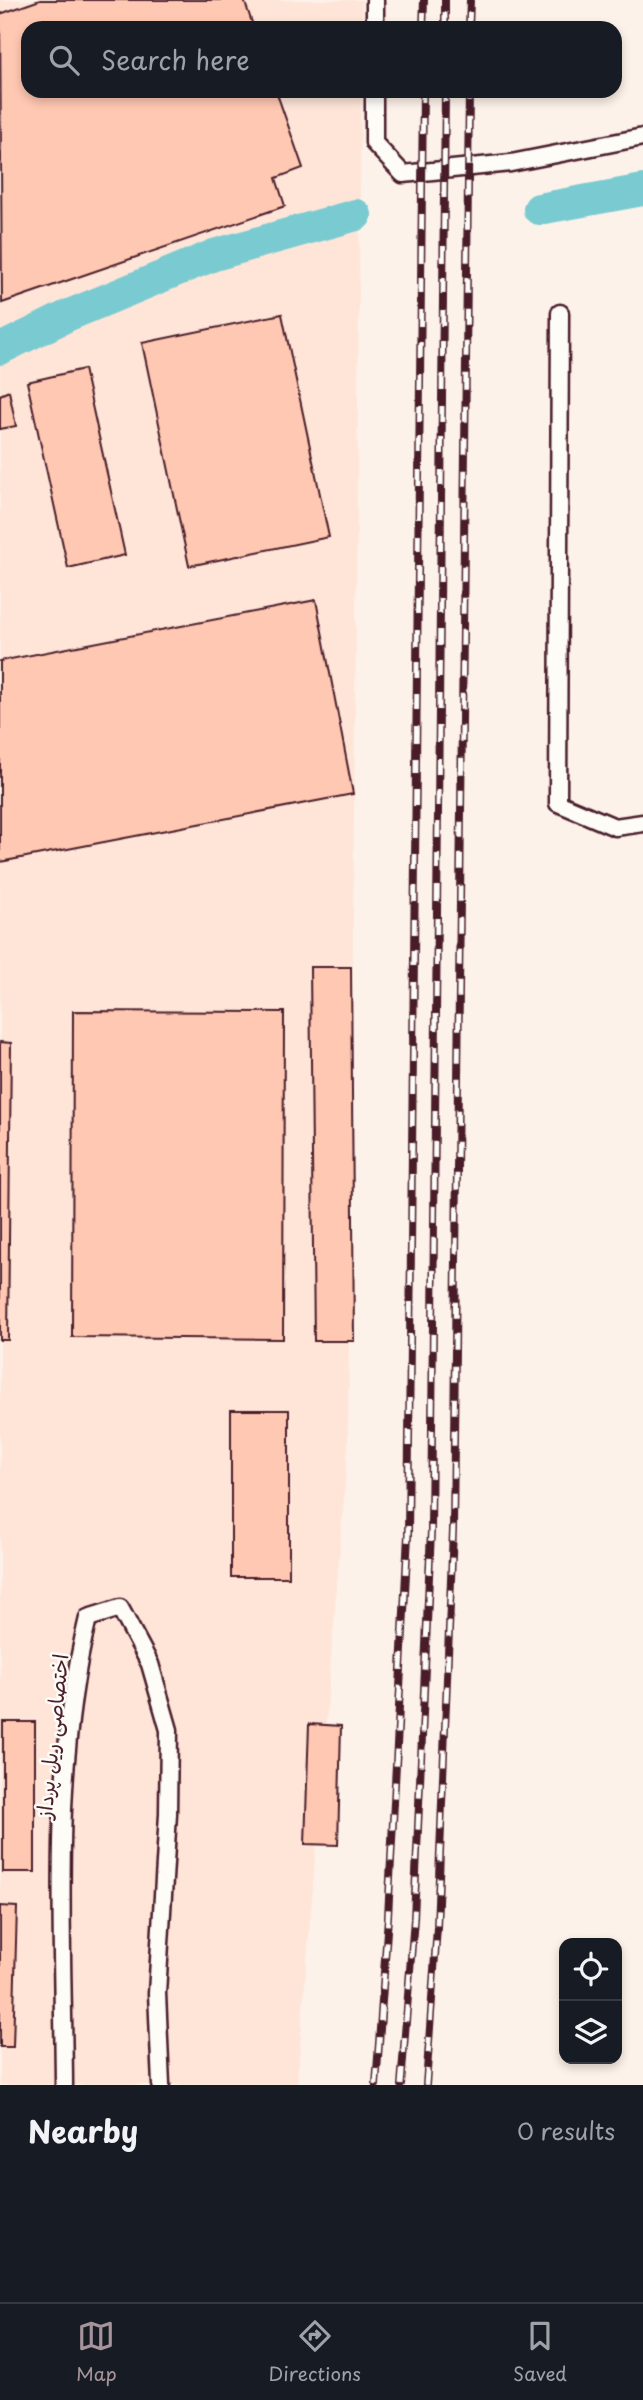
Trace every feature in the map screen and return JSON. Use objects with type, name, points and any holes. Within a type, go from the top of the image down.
[{"type":"lane","points":[[375,0],[375,21]]},
{"type":"lane","points":[[374,98],[374,143],[403,174],[511,163],[643,137]]},
{"type":"lane","points":[[560,313],[558,803],[615,827],[643,823]]},
{"type":"lane","name":"اختصاصی ریل پرداز","points":[[64,2085],[62,1841],[74,1674],[88,1618],[120,1608],[150,1664],[169,1730],[168,1814],[157,1993],[161,2085]]},
{"type":"shaded area","points":[[0,0],[362,0],[362,21],[21,21],[21,98],[361,98],[348,1447],[297,2085],[0,2085]]},
{"type":"building","points":[[40,0],[244,0],[252,21],[21,21],[21,98],[278,98],[303,168],[276,178],[285,206],[2,303],[0,14]]},
{"type":"building","points":[[282,314],[329,537],[189,566],[142,343]]},
{"type":"building","points":[[84,369],[125,555],[68,568],[27,382]]},
{"type":"building","points":[[9,391],[16,426],[0,429],[0,395]]},
{"type":"building","points":[[316,600],[353,794],[0,862],[0,661]]},
{"type":"building","points":[[310,967],[351,967],[354,1341],[314,1341]]},
{"type":"building","points":[[73,1011],[284,1012],[283,1339],[72,1337]]},
{"type":"building","points":[[0,1042],[11,1043],[8,1340],[0,1340]]},
{"type":"building","points":[[231,1410],[289,1410],[289,1577],[231,1577]]},
{"type":"building","points":[[3,1722],[35,1722],[35,1872],[3,1872]]},
{"type":"building","points":[[309,1724],[341,1726],[338,1845],[305,1844]]},
{"type":"building","points":[[0,1906],[17,1907],[13,2047],[0,2047]]},
{"type":"waterway","points":[[539,209],[643,190]]},
{"type":"waterway","points":[[0,349],[69,315],[214,255],[356,215]]},
{"type":"railway","points":[[423,21],[424,0]]},
{"type":"railway","points":[[445,0],[445,21]]},
{"type":"railway","points":[[469,21],[470,0]]},
{"type":"railway","points":[[376,2085],[388,1917],[408,1535],[423,98]]},
{"type":"railway","points":[[401,2085],[414,1919],[431,1531],[445,98]]},
{"type":"railway","points":[[426,2085],[437,1927],[453,1530],[469,98]]}]
